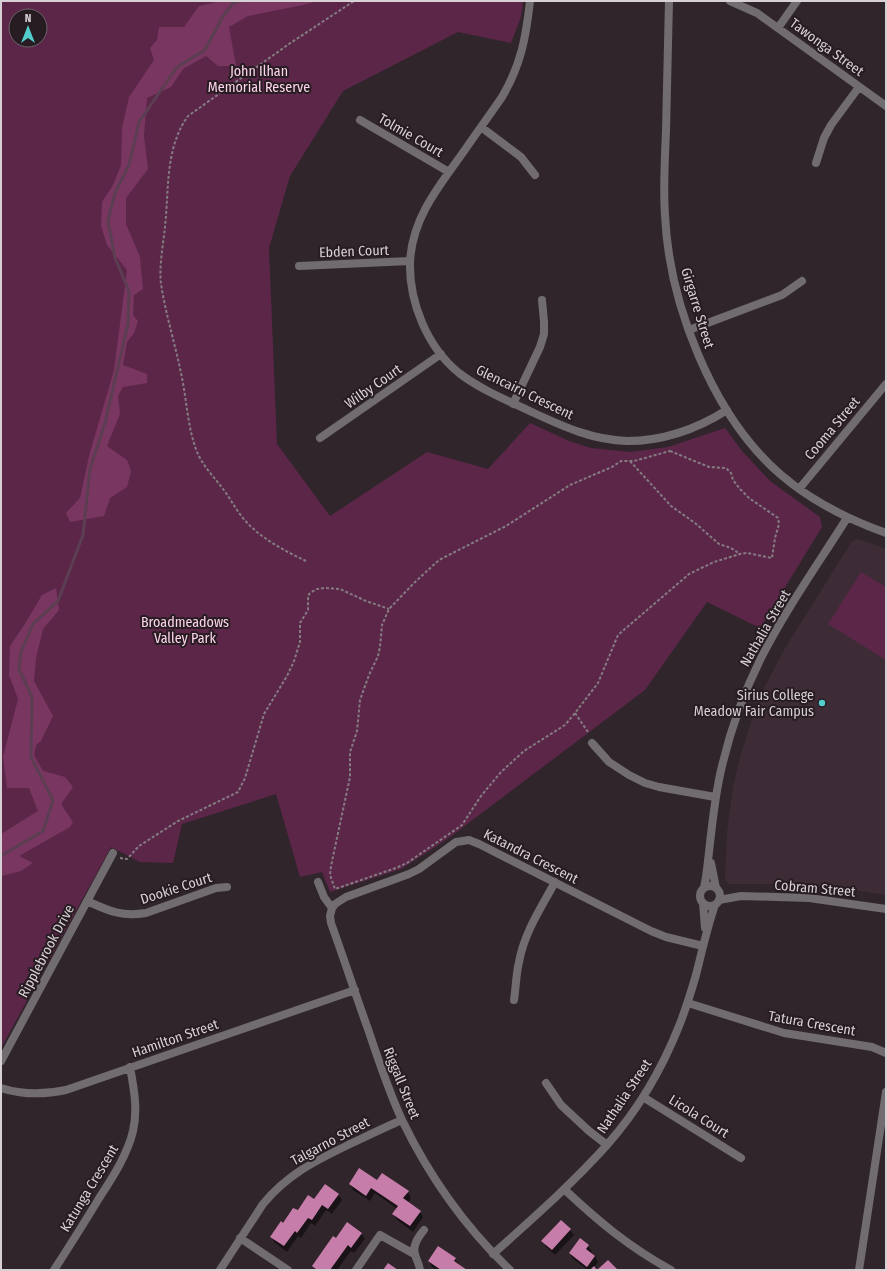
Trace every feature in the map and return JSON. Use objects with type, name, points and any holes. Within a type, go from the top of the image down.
[{"type":"street","name":"Glencairn Crescent","points":[[530,1],[526,35],[518,66],[510,83],[502,97],[438,186],[425,208],[417,226],[412,246],[410,274],[416,303],[424,327],[441,354],[458,372],[471,381],[513,404],[576,432],[599,438],[627,441],[641,440],[672,435],[714,418],[727,410]]},
{"type":"street","name":"Girgarre Street","points":[[670,1],[664,182],[665,216],[668,250],[674,280],[689,330],[708,374],[727,410],[762,456],[779,473],[823,505],[847,518],[886,533]]},
{"type":"street","name":"Tawonga Street","points":[[730,1],[757,13],[886,106]]},
{"type":"street","points":[[778,28],[797,1]]},
{"type":"street","points":[[816,163],[830,125],[859,87]]},
{"type":"street","name":"Tolmie Court","points":[[360,120],[449,172]]},
{"type":"street","points":[[481,127],[521,158],[535,176]]},
{"type":"street","name":"Ebden Court","points":[[300,266],[410,261]]},
{"type":"street","points":[[689,330],[782,295],[802,281]]},
{"type":"street","points":[[513,404],[540,347],[544,334],[542,300]]},
{"type":"street","name":"Wilby Court","points":[[320,438],[441,354]]},
{"type":"street","name":"Cooma Street","points":[[799,488],[886,384]]},
{"type":"street","name":"Nathalia Street","points":[[704,888],[715,797],[728,740],[738,710],[750,681],[777,629],[847,518]]},
{"type":"street","points":[[592,743],[610,762],[629,775],[645,783],[715,797]]},
{"type":"street","name":"Katandra Crescent","points":[[332,908],[335,904],[346,897],[419,869],[456,842],[469,840],[651,931],[666,937],[703,946]]},
{"type":"street","name":"Nathalia Street","points":[[709,854],[717,890]]},
{"type":"street","name":"Ripplebrook Drive","points":[[1,1060],[112,855]]},
{"type":"street","name":"Riggall Street","points":[[318,882],[324,897],[332,908],[330,916],[331,923],[388,1087],[402,1120],[427,1167],[440,1187],[472,1230],[493,1254],[510,1270]]},
{"type":"street","points":[[514,1000],[519,962],[525,939],[555,882]]},
{"type":"street","points":[[710,886],[717,890],[720,897],[717,902],[709,906],[703,903],[700,894],[704,888],[710,886]]},
{"type":"street","name":"Dookie Court","points":[[87,901],[113,912],[136,914],[146,913],[216,888],[227,887]]},
{"type":"street","name":"Cobram Street","points":[[717,890],[741,896],[809,898],[886,909]]},
{"type":"street","name":"Cobram Street","points":[[717,902],[741,896]]},
{"type":"street","name":"Nathalia Street","points":[[705,934],[717,902]]},
{"type":"street","name":"Nathalia Street","points":[[493,1254],[564,1189],[607,1145],[643,1097],[665,1057],[688,1003],[705,934],[703,903]]},
{"type":"street","name":"Hamilton Street","points":[[1,1088],[14,1092],[31,1094],[66,1090],[355,990]]},
{"type":"street","name":"Tatura Crescent","points":[[688,1003],[784,1033],[872,1047],[886,1053]]},
{"type":"street","name":"Katunga Crescent","points":[[54,1270],[123,1159],[129,1145],[133,1131],[136,1101],[130,1068]]},
{"type":"street","points":[[546,1083],[561,1105],[589,1131],[607,1145]]},
{"type":"street","points":[[859,1270],[886,1092]]},
{"type":"street","name":"Licola Court","points":[[643,1097],[741,1158]]},
{"type":"street","name":"Talgarno Street","points":[[220,1270],[270,1195],[297,1172],[311,1163],[402,1120]]},
{"type":"street","points":[[564,1189],[592,1216],[627,1244],[671,1270]]},
{"type":"street","points":[[414,1254],[418,1237],[424,1230]]},
{"type":"street","points":[[356,1270],[380,1235],[414,1254],[419,1263],[420,1270]]},
{"type":"street","points":[[240,1238],[288,1270]]},
{"type":"path","points":[[306,561],[272,543],[251,528],[207,470],[198,452],[193,438],[183,379],[161,282],[161,263],[170,164],[174,143],[181,126],[188,116],[289,44],[354,1]]},
{"type":"path","points":[[670,451],[709,467],[723,467],[728,470],[733,480],[749,498],[778,518],[779,524],[774,542],[772,558],[747,553],[740,554],[714,562],[689,574],[618,635],[598,683],[575,713],[565,725],[524,751],[501,772],[481,796],[462,825],[407,863],[335,889],[330,875],[330,866],[350,777],[350,752],[357,731],[359,709],[363,691],[378,656],[382,624],[389,609],[439,560],[506,526],[570,485],[612,468],[621,461],[630,461],[670,451]]},
{"type":"path","points":[[630,461],[671,506],[695,523],[719,544],[732,548],[740,554]]},
{"type":"path","points":[[112,855],[127,859],[139,846],[178,821],[238,792],[245,778],[264,714],[287,676],[294,661],[300,642],[300,624],[308,610],[310,593],[317,589],[324,588],[340,589],[366,601],[389,609]]},
{"type":"path","points":[[575,713],[588,732]]},
{"type":"shaded area","points":[[221,1],[318,1],[248,16],[229,27],[236,66],[218,66],[206,56],[183,69],[171,87],[147,98],[144,136],[148,169],[126,198],[126,224],[140,257],[143,289],[134,295],[133,315],[138,321],[134,333],[127,342],[123,365],[147,374],[147,383],[123,387],[118,396],[120,414],[107,446],[127,460],[131,471],[127,487],[110,498],[104,516],[70,522],[66,513],[80,498],[89,456],[114,370],[127,270],[107,245],[101,226],[102,202],[113,185],[121,165],[122,128],[129,97],[154,60],[150,48],[157,40],[159,27],[184,27],[199,6]]},
{"type":"shaded area","name":"Sirius College Meadow Fair Campus","points":[[859,539],[886,549],[886,895],[847,889],[791,884],[729,884],[725,880],[727,832],[733,787],[740,757],[752,719],[765,686],[785,648],[852,541]]},
{"type":"shaded area","points":[[56,588],[59,610],[43,629],[36,658],[34,681],[53,716],[41,741],[36,745],[34,755],[43,771],[65,777],[73,787],[61,804],[73,822],[70,827],[19,856],[33,863],[21,871],[1,876],[1,834],[38,811],[29,788],[7,788],[3,757],[18,699],[9,675],[10,646],[42,595]]},
{"type":"green space","name":"Broadmeadows Valley Park","points":[[1,1],[523,1],[521,17],[511,43],[458,32],[343,91],[290,176],[269,248],[277,444],[330,516],[427,452],[488,469],[530,423],[569,441],[591,448],[630,452],[668,447],[725,428],[742,451],[770,481],[820,517],[822,527],[760,628],[707,602],[645,690],[450,837],[401,869],[330,892],[322,872],[300,877],[276,794],[182,824],[173,863],[140,862],[111,847],[1,1048]]},
{"type":"green space","points":[[861,572],[886,587],[886,660],[828,624]]},
{"type":"building","points":[[359,1168],[377,1180],[382,1173],[409,1191],[403,1198],[421,1211],[410,1226],[392,1214],[398,1206],[371,1188],[366,1196],[349,1184]]},
{"type":"building","points":[[325,1184],[339,1194],[328,1209],[322,1205],[312,1220],[308,1218],[297,1233],[295,1231],[284,1246],[270,1237],[281,1221],[283,1223],[293,1208],[298,1210],[308,1195],[314,1199]]},
{"type":"building","points":[[561,1220],[571,1229],[552,1250],[541,1241]]},
{"type":"building","points":[[347,1222],[362,1233],[351,1248],[348,1245],[330,1270],[317,1270],[312,1266],[333,1236],[336,1238]]},
{"type":"building","points":[[580,1238],[589,1245],[586,1249],[595,1256],[587,1267],[569,1253]]},
{"type":"building","points":[[438,1246],[456,1258],[454,1261],[467,1270],[441,1270],[428,1261]]},
{"type":"building","points":[[608,1260],[617,1269],[616,1270],[597,1270]]},
{"type":"building","points":[[388,1263],[398,1270],[383,1270]]},
{"type":"building","points":[[594,1266],[597,1270],[590,1270]]},
{"type":"waterway","points":[[1,856],[43,831],[53,800],[31,757],[32,697],[19,669],[21,652],[33,624],[58,601],[83,535],[90,469],[105,423],[128,324],[129,291],[115,258],[108,221],[115,193],[129,165],[139,122],[177,67],[205,50],[222,18],[233,3],[241,1]]},
{"type":"place","name":"Sirius College Meadow Fair Campus","points":[[822,703]]},
{"type":"park label","name":"John Ilhan Memorial Reserve","points":[[259,80]]}]
